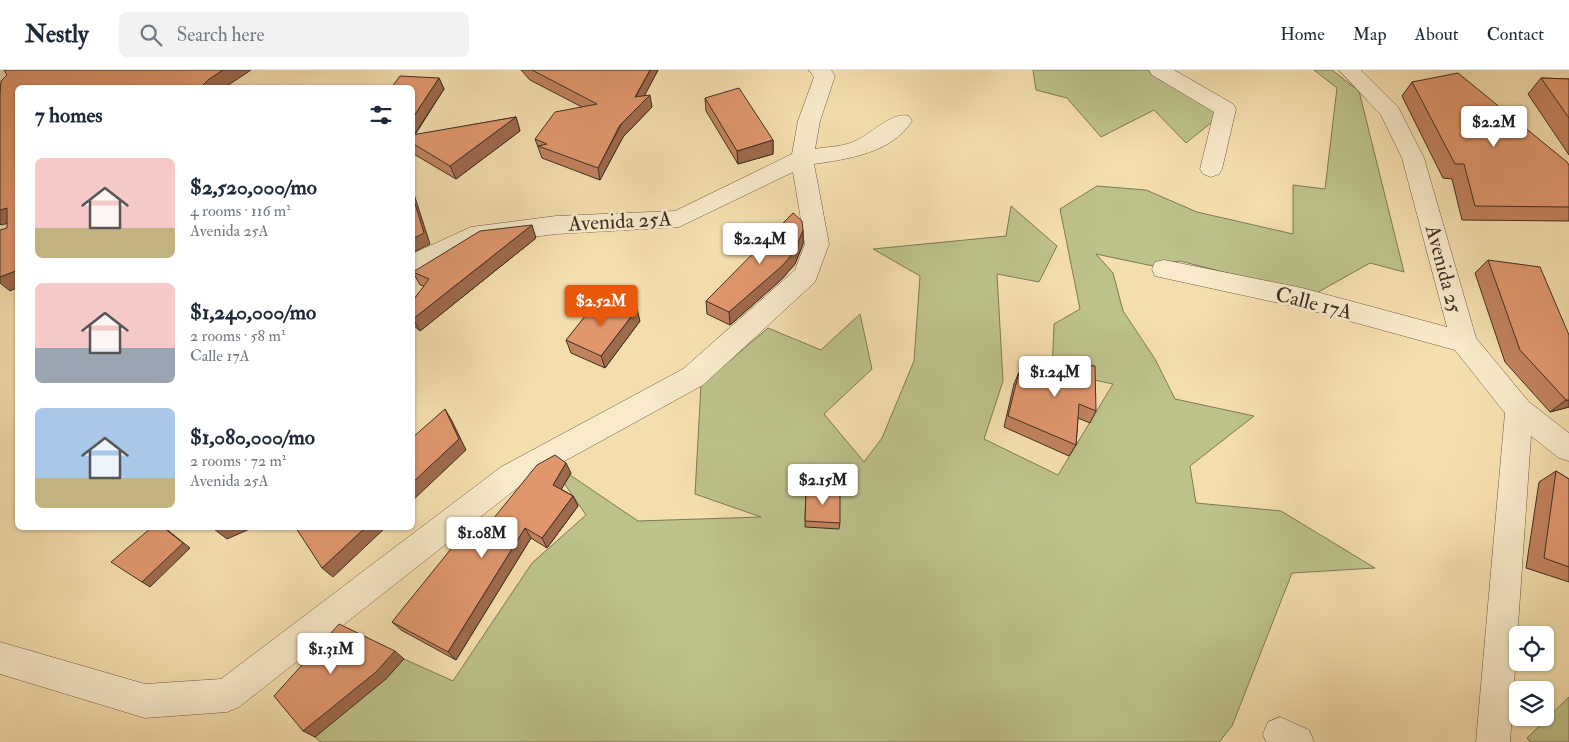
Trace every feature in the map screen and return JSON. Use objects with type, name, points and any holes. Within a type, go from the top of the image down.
[{"type":"street","points":[[0,658],[145,701],[227,695],[511,476],[693,377],[806,275],[817,244],[802,158],[809,121],[824,76],[819,70]]},
{"type":"street","points":[[1159,70],[1225,109],[1211,169]]},
{"type":"street","name":"Avenida 25","points":[[1349,70],[1390,112],[1413,158],[1464,342],[1519,410],[1569,449]]},
{"type":"street","name":"Avenida 25A","points":[[415,264],[471,236],[556,225],[679,219],[802,158],[852,151],[874,142],[901,121]]},
{"type":"street","name":"Calle 17A","points":[[1164,268],[1302,298],[1464,342]]},
{"type":"street","points":[[1493,742],[1519,410]]},
{"type":"green space","points":[[1033,70],[1152,70],[1222,114],[1186,143],[1154,110],[1101,137],[1067,98],[1036,90]]},
{"type":"green space","points":[[1314,70],[1332,70],[1359,91],[1404,272],[1370,263],[1313,295],[1180,261],[1153,266],[1096,254],[1113,273],[1123,311],[1155,359],[1175,399],[1254,416],[1190,466],[1196,503],[1281,511],[1375,568],[1292,573],[1232,726],[1219,742],[321,742],[315,737],[404,659],[453,681],[532,563],[586,515],[548,460],[638,521],[761,517],[695,494],[701,385],[768,328],[821,350],[860,314],[872,369],[824,414],[864,462],[882,438],[914,361],[920,276],[873,249],[1006,236],[1011,206],[1057,246],[1039,282],[997,274],[1003,381],[984,439],[1058,475],[1113,384],[1052,371],[1054,324],[1080,309],[1060,209],[1097,186],[1146,190],[1197,212],[1293,234],[1293,185],[1325,189],[1337,88]]},
{"type":"green space","points":[[1569,697],[1569,742],[1530,742],[1527,738],[1539,726],[1554,726],[1554,712]]},
{"type":"building","points":[[4,70],[223,70],[203,85],[15,85],[15,271],[0,277],[0,230],[7,228],[7,208],[0,210],[0,95],[1,81],[7,75]]},
{"type":"building","points":[[532,70],[650,70],[635,97],[650,95],[620,125],[598,168],[538,146],[547,144],[535,139],[555,112],[597,104]]},
{"type":"building","points":[[1458,73],[1567,162],[1569,165],[1569,207],[1475,206],[1464,164],[1455,164],[1412,82]]},
{"type":"building","points":[[400,76],[439,78],[415,114],[415,85],[393,85]]},
{"type":"building","points":[[1541,78],[1569,79],[1569,118]]},
{"type":"building","points":[[739,88],[773,140],[737,151],[705,98]]},
{"type":"building","points":[[516,117],[450,166],[415,145],[415,134]]},
{"type":"building","points":[[415,204],[424,233],[415,238]]},
{"type":"building","points":[[793,213],[802,221],[803,230],[795,251],[782,266],[729,312],[706,301]]},
{"type":"building","points":[[532,225],[415,317],[415,298],[429,279],[415,273],[415,271],[480,231]]},
{"type":"building","points":[[1488,260],[1540,267],[1569,335],[1569,400],[1566,400],[1520,350]]},
{"type":"building","points":[[598,300],[637,309],[601,356],[566,340]]},
{"type":"building","points":[[1044,361],[1095,366],[1096,411],[1079,404],[1076,445],[1008,416],[1019,372],[1041,374]]},
{"type":"building","points":[[445,409],[459,439],[415,480],[415,435]]},
{"type":"building","points":[[555,455],[566,463],[553,485],[573,496],[542,538],[525,528],[448,652],[392,622],[467,529],[480,535],[537,465]]},
{"type":"building","points":[[1556,471],[1569,479],[1569,567],[1544,558]]},
{"type":"building","points":[[806,489],[840,491],[840,523],[805,521]]},
{"type":"building","points":[[149,530],[167,530],[183,543],[142,582],[111,562]]},
{"type":"building","points":[[297,530],[363,530],[322,568]]},
{"type":"building","points":[[339,624],[395,651],[376,672],[303,731],[274,696]]}]
